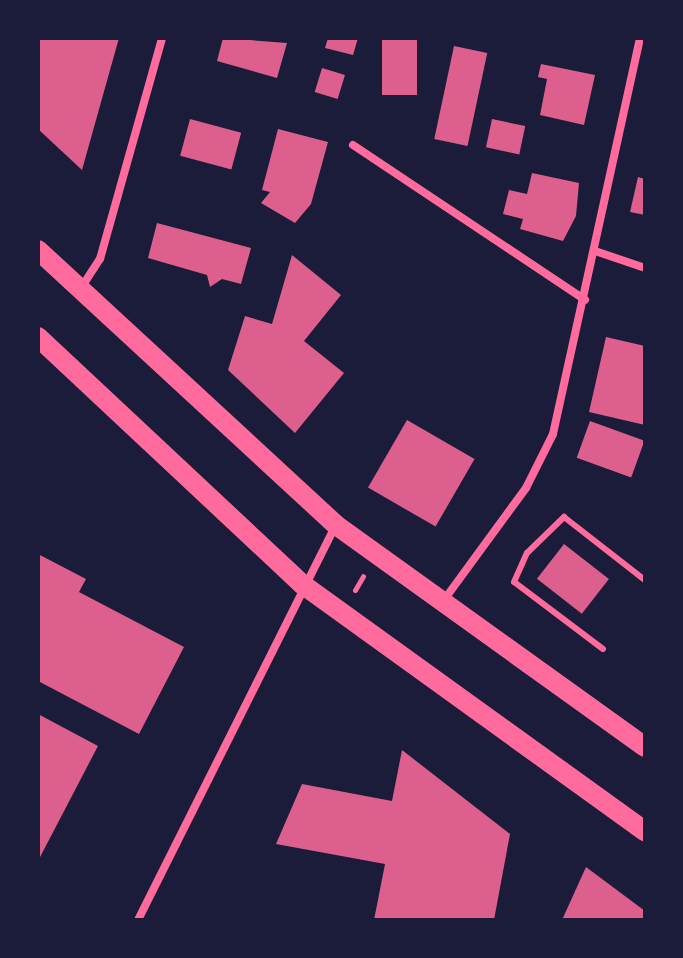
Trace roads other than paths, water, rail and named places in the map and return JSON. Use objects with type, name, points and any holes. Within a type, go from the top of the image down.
[{"type":"main road","points":[[38,250],[78,292],[336,525],[441,604],[645,747]]},
{"type":"main road","points":[[38,337],[302,584],[645,831]]},
{"type":"street","points":[[78,292],[100,259],[162,38]]},
{"type":"street","points":[[441,604],[538,467],[585,300],[640,38]]},
{"type":"street","points":[[353,145],[585,300]]},
{"type":"street","points":[[595,251],[645,268]]},
{"type":"street","points":[[138,920],[302,584],[336,525]]},
{"type":"lane","points":[[603,649],[514,582],[527,553],[564,517],[645,580]]}]
